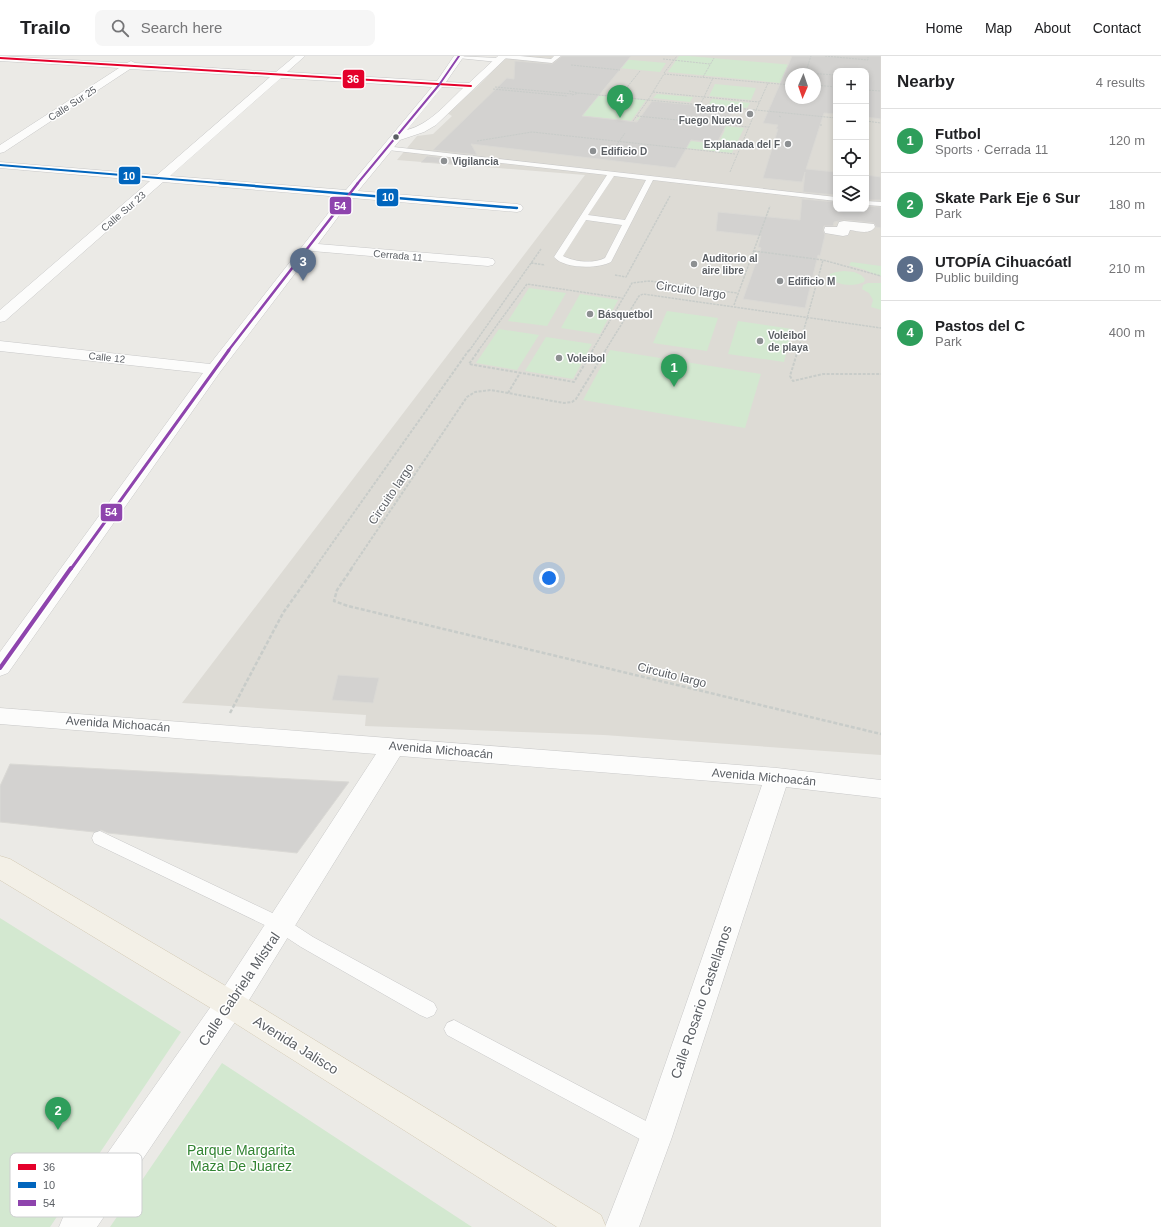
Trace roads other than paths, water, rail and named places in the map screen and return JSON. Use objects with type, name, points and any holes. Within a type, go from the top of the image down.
[{"type":"main road","name":"Avenida Jalisco","points":[[0,867],[230,1004],[589,1227]]},
{"type":"street","points":[[48,61],[57,56]]},
{"type":"street","name":"Calle Sur 25","points":[[0,150],[144,56]]},
{"type":"street","name":"Calle Sur 23","points":[[0,318],[300,56]]},
{"type":"street","points":[[0,668],[214,369],[350,193],[439,85],[459,56]]},
{"type":"street","points":[[0,58],[471,86]]},
{"type":"street","points":[[396,137],[420,130],[432,123],[501,58]]},
{"type":"street","points":[[0,165],[516,208]]},
{"type":"street","points":[[830,230],[843,232],[844,225],[869,227]]},
{"type":"street","name":"Cerrada 11","points":[[309,247],[488,262]]},
{"type":"street","name":"Calle 12","points":[[0,346],[214,369]]},
{"type":"street","name":"Avenida Michoacán","points":[[0,716],[220,732],[777,777],[881,789]]},
{"type":"street","name":"Calle Gabriela Mistral","points":[[127,1153],[230,1004],[394,746]]},
{"type":"street","name":"Calle Rosario Castellanos","points":[[622,1227],[656,1137],[777,777]]},
{"type":"street","name":"Calle Gabriela Mistral","points":[[76,1227],[83,1217]]},
{"type":"lane","points":[[459,56],[540,58],[552,61],[558,56]]},
{"type":"lane","points":[[388,148],[833,199]]},
{"type":"lane","points":[[612,174],[560,252],[558,256],[562,260],[593,264],[604,263],[608,260],[651,178]]},
{"type":"lane","points":[[869,203],[881,204]]},
{"type":"lane","points":[[584,217],[627,223]]},
{"type":"lane","points":[[100,838],[281,926],[427,1009]]},
{"type":"lane","points":[[454,1029],[656,1137]]},
{"type":"place","name":"Teatro del Fuego Nuevo","points":[[750,114]]},
{"type":"place","name":"Pastos del C","points":[[620,118]]},
{"type":"place","name":"Explanada del F","points":[[788,144]]},
{"type":"place","name":"Edificio D","points":[[593,151]]},
{"type":"place","name":"Vigilancia","points":[[444,161]]},
{"type":"place","name":"Auditorio al aire libre","points":[[694,264]]},
{"type":"place","name":"UTOPÍA Cihuacóatl","points":[[303,281]]},
{"type":"place","name":"Edificio M","points":[[780,281]]},
{"type":"place","name":"Básquetbol","points":[[590,314]]},
{"type":"place","name":"Voleibol de playa","points":[[760,341]]},
{"type":"place","name":"Voleibol","points":[[559,358]]},
{"type":"place","name":"Futbol","points":[[674,387]]},
{"type":"place","name":"Skate Park Eje 6 Sur","points":[[58,1130]]},
{"type":"park label","name":"Parque Margarita Maza De Juarez","points":[[241,1158]]}]
